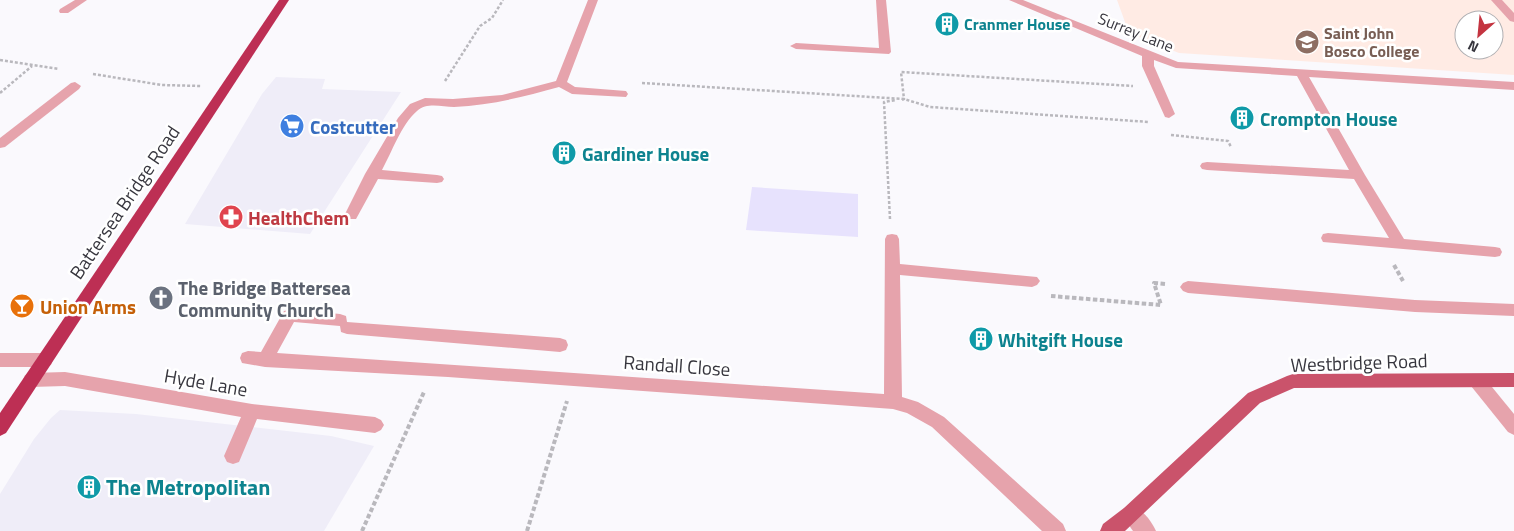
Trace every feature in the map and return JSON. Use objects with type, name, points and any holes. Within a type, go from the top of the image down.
[{"type":"highway","name":"Battersea Bridge Road","points":[[0,428],[284,0]]},
{"type":"main road","name":"Westbridge Road","points":[[1110,531],[1131,514],[1254,398],[1293,382],[1514,380]]},
{"type":"street","points":[[64,10],[82,0]]},
{"type":"street","points":[[561,83],[592,0]]},
{"type":"street","points":[[796,46],[885,52],[881,0]]},
{"type":"street","name":"Surrey Lane","points":[[1014,0],[1176,66],[1514,86]]},
{"type":"street","points":[[1496,0],[1514,20]]},
{"type":"street","points":[[1148,54],[1148,66],[1169,114]]},
{"type":"street","points":[[1302,74],[1358,175],[1399,243]]},
{"type":"street","points":[[350,216],[404,118],[414,107],[425,102],[502,98],[561,83],[572,90],[622,94]]},
{"type":"street","points":[[0,144],[75,86]]},
{"type":"street","points":[[1207,166],[1358,175]]},
{"type":"street","points":[[372,174],[437,179]]},
{"type":"street","points":[[1328,238],[1495,252]]},
{"type":"street","points":[[892,239],[893,402]]},
{"type":"street","points":[[891,269],[1032,281]]},
{"type":"street","points":[[1188,287],[1415,306],[1514,310]]},
{"type":"street","name":"Randall Close","points":[[560,345],[344,324],[290,315],[256,359],[893,402],[912,407],[938,422],[1056,531]]},
{"type":"street","points":[[0,360],[45,360]]},
{"type":"street","name":"Hyde Lane","points":[[31,380],[65,379],[252,412],[375,425]]},
{"type":"street","points":[[1477,381],[1514,427]]},
{"type":"street","points":[[233,456],[252,412]]},
{"type":"street","points":[[1131,514],[1146,531]]},
{"type":"path","points":[[436,102],[442,86],[480,26],[492,18],[503,0]]},
{"type":"path","points":[[0,60],[62,70]]},
{"type":"path","points":[[0,93],[33,65]]},
{"type":"path","points":[[904,99],[901,72],[1157,87]]},
{"type":"path","points":[[91,74],[162,85],[229,85]]},
{"type":"path","points":[[622,94],[632,82],[904,99],[930,107],[1151,122]]},
{"type":"path","points":[[892,239],[884,102],[904,99]]},
{"type":"path","points":[[1164,134],[1228,141],[1241,168]]},
{"type":"path","points":[[1382,242],[1415,306]]},
{"type":"path","points":[[1032,281],[1037,282],[1041,296],[1160,305],[1154,283],[1188,287]]},
{"type":"path","points":[[527,531],[573,379]]},
{"type":"path","points":[[362,531],[424,391],[432,391]]},
{"type":"shaded area","name":"Saint John Bosco College","points":[[1117,0],[1514,0],[1514,75],[1179,53],[1129,33]]},
{"type":"shaded area","points":[[276,77],[325,79],[322,89],[401,92],[310,234],[185,224],[262,94]]},
{"type":"shaded area","points":[[752,187],[858,194],[858,237],[746,230]]},
{"type":"shaded area","name":"The Metropolitan","points":[[60,410],[136,414],[331,436],[374,446],[324,531],[0,531],[0,494],[34,439]]},
{"type":"place","name":"Cranmer House","points":[[947,24]]},
{"type":"place","name":"Saint John Bosco College","points":[[1307,42]]},
{"type":"place","name":"Crompton House","points":[[1242,118]]},
{"type":"place","name":"Costcutter","points":[[292,126]]},
{"type":"place","name":"Gardiner House","points":[[564,153]]},
{"type":"place","name":"HealthChem","points":[[231,217]]},
{"type":"place","name":"The Bridge Battersea Community Church","points":[[161,298]]},
{"type":"place","name":"Union Arms","points":[[22,306]]},
{"type":"place","name":"Whitgift House","points":[[981,339]]},
{"type":"place","name":"The Metropolitan","points":[[89,487]]}]
